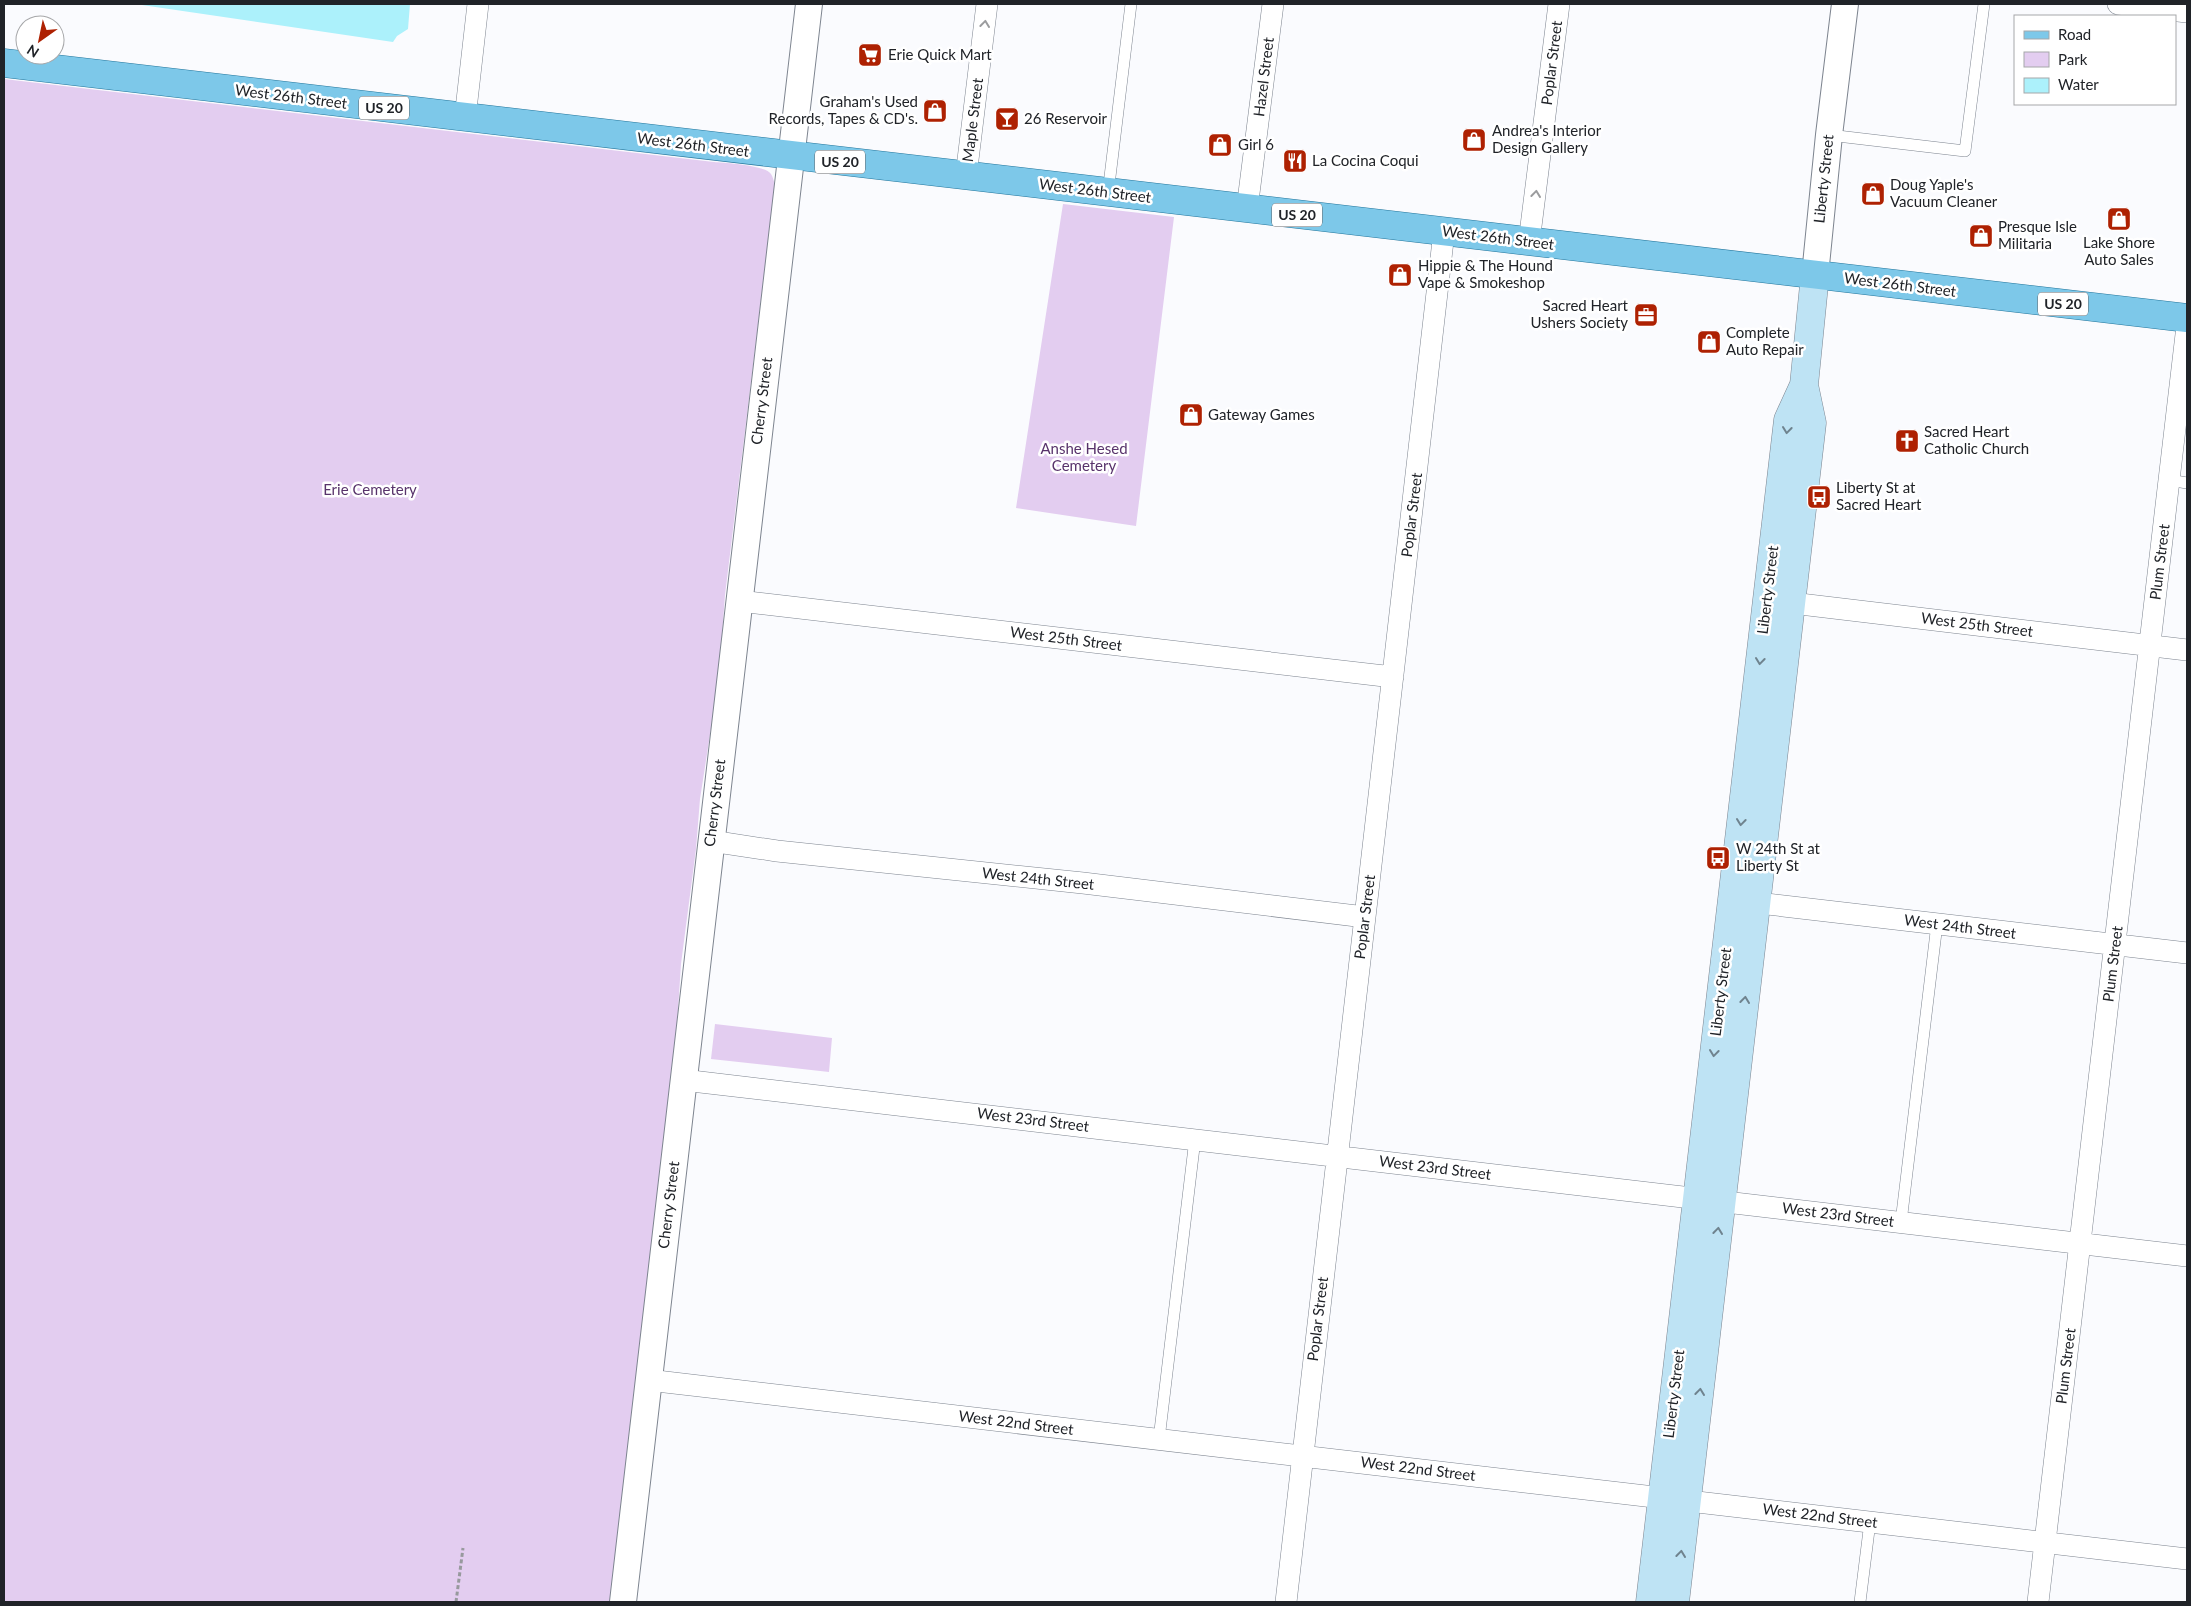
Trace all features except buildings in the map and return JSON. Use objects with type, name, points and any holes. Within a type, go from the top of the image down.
[{"type":"main road","name":"West 26th Street","points":[[4,64],[2187,318]]},
{"type":"main road","name":"Liberty Street","points":[[1675,1602],[1675,1499],[1744,902],[1779,602],[1812,423],[1804,385],[1815,275]]},
{"type":"main road","name":"Liberty Street","points":[[1650,1602],[1675,1499]]},
{"type":"street","points":[[465,118],[478,4]]},
{"type":"street","name":"Cherry Street","points":[[623,1602],[808,4]]},
{"type":"street","name":"Maple Street","points":[[966,176],[987,4]]},
{"type":"street","name":"Hazel Street","points":[[1247,209],[1273,4]]},
{"type":"street","name":"Poplar Street","points":[[1529,242],[1559,4]]},
{"type":"street","name":"Liberty Street","points":[[1815,275],[1828,135],[1845,4]]},
{"type":"street","points":[[2118,4],[2187,12]]},
{"type":"street","name":"Poplar Street","points":[[1286,1602],[1444,232]]},
{"type":"street","name":"Plum Street","points":[[2038,1602],[2150,645],[2178,481],[2187,326]]},
{"type":"street","name":"West 25th Street","points":[[739,601],[1393,677]]},
{"type":"street","name":"West 25th Street","points":[[1779,602],[2187,650]]},
{"type":"street","name":"West 24th Street","points":[[711,841],[786,852],[1092,884],[1365,917]]},
{"type":"street","name":"West 24th Street","points":[[1744,902],[2187,953]]},
{"type":"street","name":"West 23rd Street","points":[[683,1080],[2187,1256]]},
{"type":"street","name":"West 22nd Street","points":[[648,1380],[2187,1559]]},
{"type":"lane","points":[[1108,193],[1131,4]]},
{"type":"lane","points":[[1828,135],[1965,151],[1984,4]]},
{"type":"lane","points":[[1901,1222],[1937,924]]},
{"type":"lane","points":[[1159,1440],[1195,1140]]},
{"type":"lane","points":[[1860,1602],[1870,1522]]},
{"type":"path","points":[[456,1602],[463,1548]]},
{"type":"green space","name":"Erie Cemetery","points":[[4,79],[744,165],[761,168],[771,174],[775,185],[725,595],[719,677],[700,799],[696,849],[681,964],[676,1041],[610,1602],[4,1602]]},
{"type":"green space","name":"Anshe Hesed Cemetery","points":[[1063,204],[1174,217],[1136,526],[1016,508]]},
{"type":"green space","points":[[715,1024],[832,1038],[829,1072],[711,1059]]},
{"type":"water","points":[[135,4],[410,4],[408,29],[397,36],[393,42]]},
{"type":"place","name":"Erie Quick Mart","points":[[870,55]]},
{"type":"place","name":"Graham's Used Records, Tapes & CD's.","points":[[935,111]]},
{"type":"place","name":"26 Reservoir","points":[[1007,119]]},
{"type":"place","name":"Andrea's Interior Design Gallery","points":[[1474,140]]},
{"type":"place","name":"Girl 6","points":[[1220,145]]},
{"type":"place","name":"La Cocina Coqui","points":[[1295,161]]},
{"type":"place","name":"Doug Yaple's Vacuum Cleaner","points":[[1873,194]]},
{"type":"place","name":"Lake Shore Auto Sales","points":[[2119,219]]},
{"type":"place","name":"Presque Isle Militaria","points":[[1981,236]]},
{"type":"place","name":"Hippie & The Hound Vape & Smokeshop","points":[[1400,275]]},
{"type":"place","name":"Sacred Heart Ushers Society","points":[[1646,315]]},
{"type":"place","name":"Complete Auto Repair","points":[[1709,342]]},
{"type":"place","name":"Gateway Games","points":[[1191,415]]},
{"type":"place","name":"Sacred Heart Catholic Church","points":[[1907,441]]},
{"type":"place","name":"Liberty St at Sacred Heart","points":[[1819,497]]},
{"type":"place","name":"W 24th St at Liberty St","points":[[1718,858]]}]
